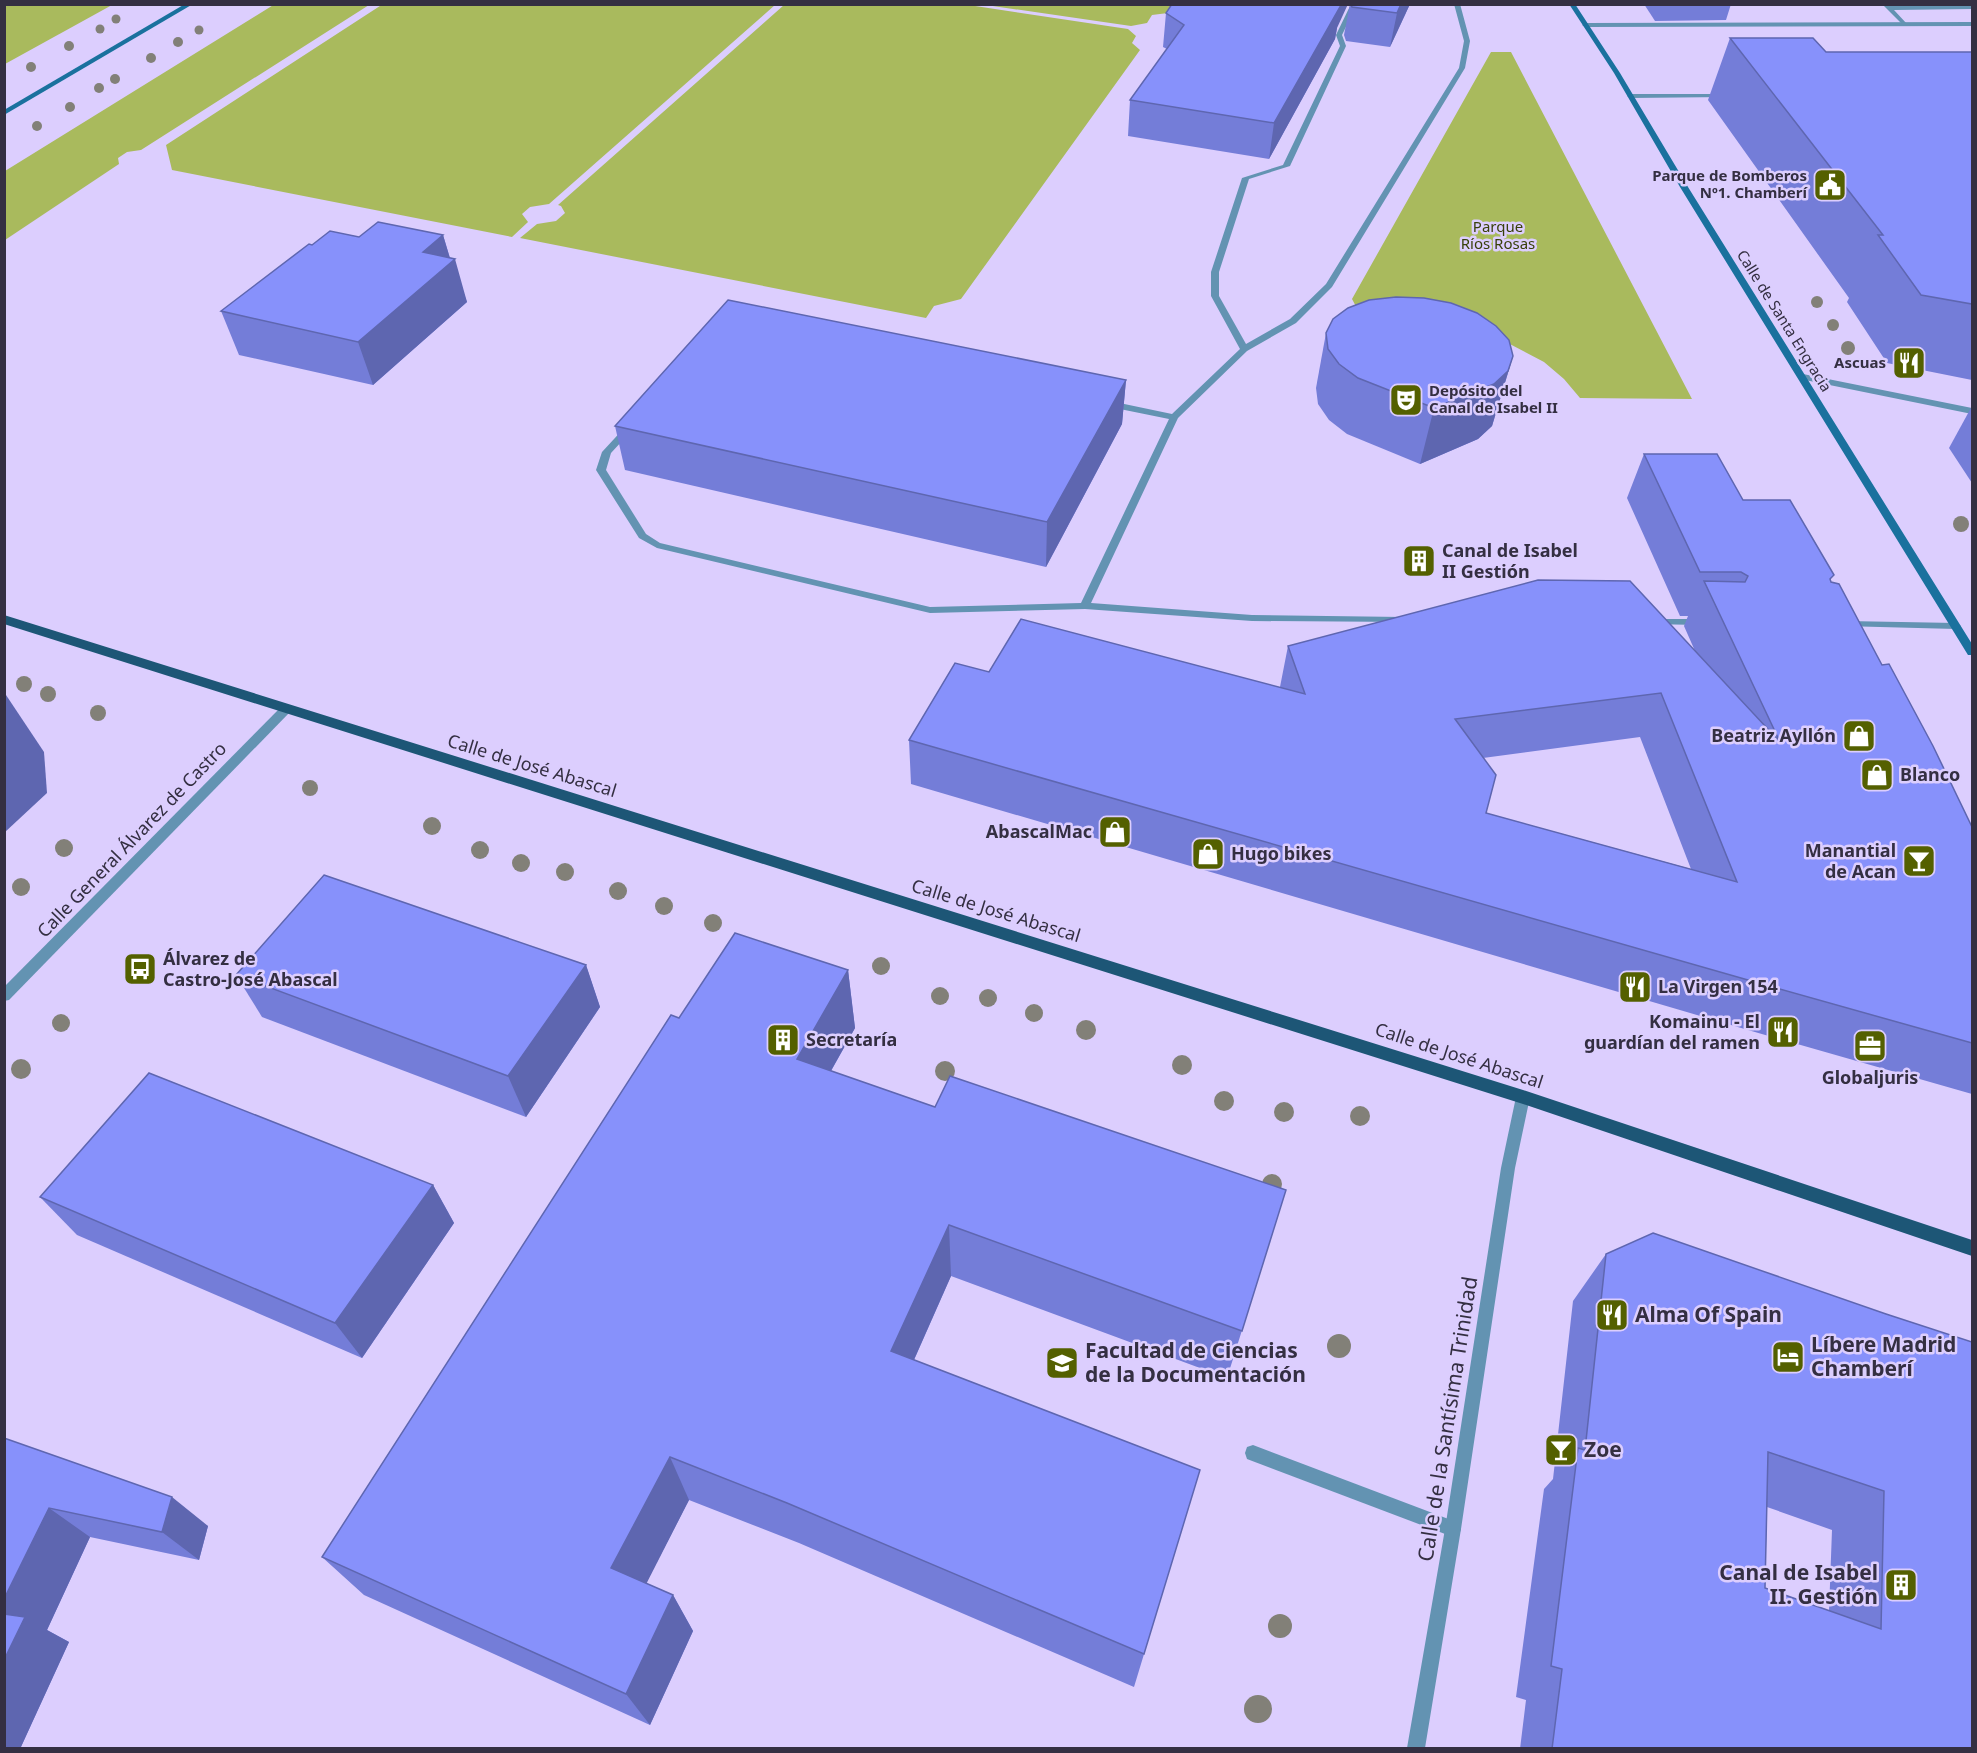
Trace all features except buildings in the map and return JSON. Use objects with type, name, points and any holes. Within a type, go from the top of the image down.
[{"type":"main road","points":[[4,113],[190,4]]},
{"type":"main road","name":"Calle de Santa Engracia","points":[[1572,4],[1972,652]]},
{"type":"main road","name":"Calle de José Abascal","points":[[4,619],[1523,1096],[1972,1248]]},
{"type":"street","points":[[1244,349],[1215,296],[1215,272],[1246,178],[1286,166],[1343,46],[1339,35],[1354,4]]},
{"type":"street","points":[[1085,606],[1174,417],[1244,349],[1293,321],[1329,285],[1462,69],[1467,41],[1457,4]]},
{"type":"street","points":[[1887,6],[1904,24]]},
{"type":"street","points":[[1887,6],[1972,7]]},
{"type":"street","points":[[1585,25],[1972,24]]},
{"type":"street","points":[[1630,96],[1735,96]]},
{"type":"street","points":[[1803,377],[1972,411]]},
{"type":"street","points":[[1105,403],[1174,417]]},
{"type":"street","points":[[638,418],[607,452],[601,470],[642,536],[657,545],[930,609],[1085,606],[1252,618],[1419,620]]},
{"type":"street","points":[[1646,622],[1711,622]]},
{"type":"street","points":[[1833,624],[1956,626]]},
{"type":"street","name":"Calle General Álvarez de Castro","points":[[4,996],[286,709]]},
{"type":"street","name":"Calle de la Santísima Trinidad","points":[[1416,1749],[1453,1529],[1508,1168],[1523,1096]]},
{"type":"street","points":[[1253,1453],[1453,1529]]},
{"type":"green space","points":[[5,4],[112,4],[112,5],[5,64]]},
{"type":"green space","points":[[275,4],[369,5],[141,150],[127,152],[118,158],[119,164],[5,240],[5,171]]},
{"type":"green space","points":[[383,4],[775,5],[549,204],[530,207],[522,214],[528,222],[512,237],[172,170],[166,145]]},
{"type":"green space","points":[[962,4],[1128,29],[1136,36],[1132,43],[1140,50],[961,299],[934,306],[926,318],[520,238],[537,224],[556,221],[565,213],[558,205],[784,5]]},
{"type":"green space","points":[[986,5],[1173,5],[1168,13],[1152,15],[1147,23],[1131,26]]},
{"type":"green space","name":"Parque Ríos Rosas","points":[[1491,52],[1511,52],[1692,399],[1580,398],[1564,379],[1544,362],[1485,331],[1360,314],[1352,299]]},
{"type":"place","name":"Parque de Bomberos Nº1. Chamberí","points":[[1830,185]]},
{"type":"place","name":"Ascuas","points":[[1909,363]]},
{"type":"place","name":"Depósito del Canal de Isabel II","points":[[1406,400]]},
{"type":"place","name":"Canal de Isabel II Gestión","points":[[1419,561]]},
{"type":"place","name":"Beatriz Ayllón","points":[[1859,736]]},
{"type":"place","name":"Blanco","points":[[1877,775]]},
{"type":"place","name":"AbascalMac","points":[[1115,832]]},
{"type":"place","name":"Hugo bikes","points":[[1208,854]]},
{"type":"place","name":"Manantial de Acan","points":[[1919,861]]},
{"type":"place","name":"Álvarez de Castro-José Abascal","points":[[140,969]]},
{"type":"place","name":"La Virgen 154","points":[[1635,987]]},
{"type":"place","name":"Komainu - El guardían del ramen","points":[[1783,1032]]},
{"type":"place","name":"Secretaría","points":[[783,1040]]},
{"type":"place","name":"Globaljuris","points":[[1870,1046]]},
{"type":"place","name":"Alma Of Spain","points":[[1612,1315]]},
{"type":"place","name":"Líbere Madrid Chamberí","points":[[1788,1357]]},
{"type":"place","name":"Facultad de Ciencias de la Documentación","points":[[1062,1363]]},
{"type":"place","name":"Zoe","points":[[1561,1450]]},
{"type":"place","name":"Canal de Isabel II. Gestión","points":[[1901,1585]]}]
